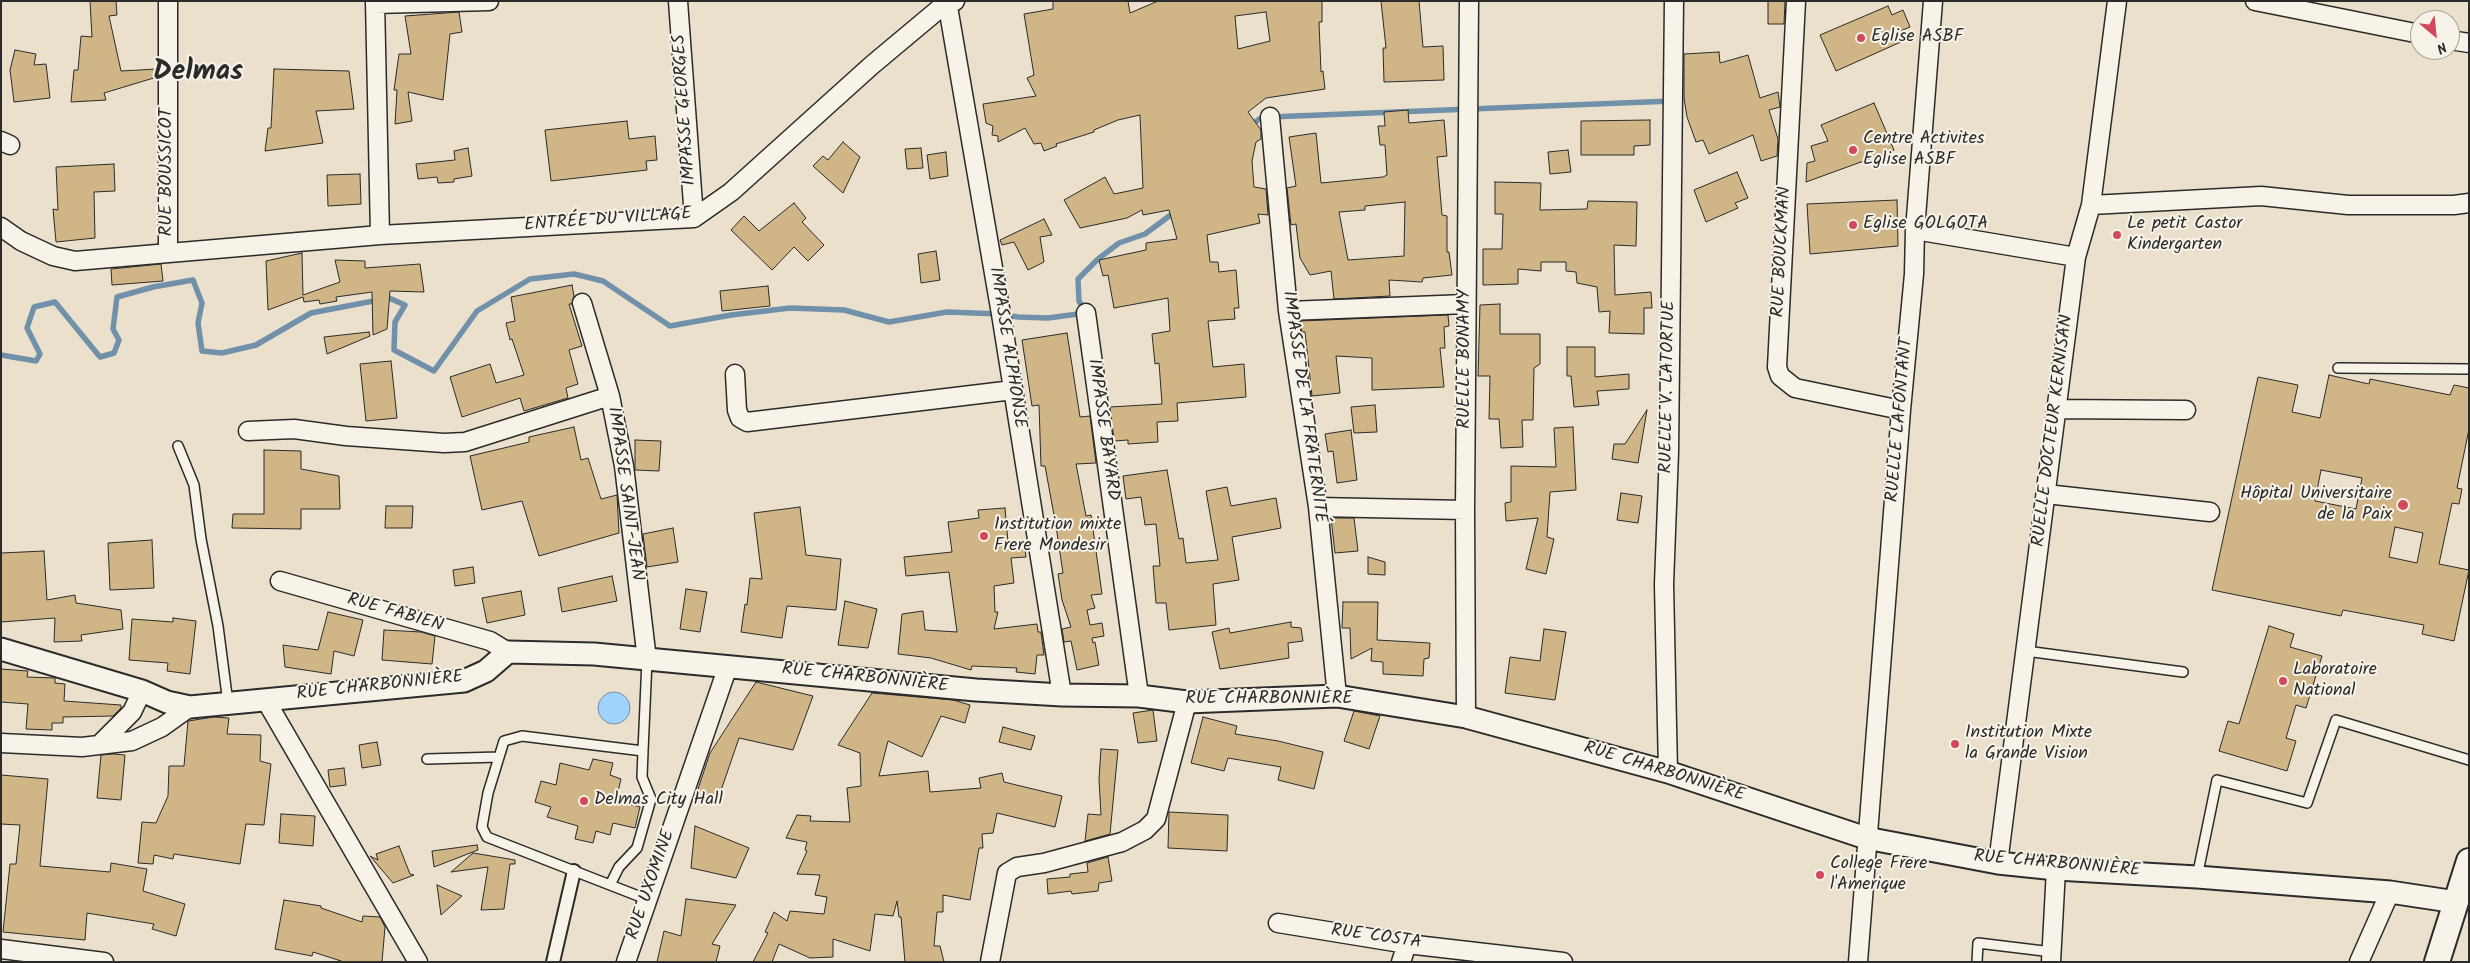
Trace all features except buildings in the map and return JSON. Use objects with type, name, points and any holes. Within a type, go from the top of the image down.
[{"type":"main road","points":[[2437,962],[2469,861]]},
{"type":"street","name":"RUE BOUSSICOT","points":[[168,1],[168,252]]},
{"type":"street","points":[[380,235],[375,3],[489,1]]},
{"type":"street","name":"IMPASSE GEORGES","points":[[678,1],[694,218]]},
{"type":"street","name":"RUELLE BONAMY","points":[[1466,717],[1465,510],[1466,304],[1470,108],[1469,1]]},
{"type":"street","name":"RUELLE V. LATORTUE","points":[[1668,772],[1664,584],[1669,452],[1674,1]]},
{"type":"street","name":"RUE BOUCKMAN","points":[[1796,1],[1777,367],[1780,376],[1795,388],[1900,410]]},
{"type":"street","name":"RUELLE LAFONTANT","points":[[1858,962],[1900,410],[1914,274],[1915,230],[1933,1]]},
{"type":"street","name":"RUELLE DOCTEUR KERNISAN","points":[[1998,863],[2076,257],[2091,205],[2117,1]]},
{"type":"street","points":[[2256,1],[2410,32]]},
{"type":"street","name":"ENTRÉE DU VILLAGE","points":[[1,227],[21,241],[53,256],[75,261],[380,235],[694,218],[732,192],[872,65],[948,4]]},
{"type":"street","name":"IMPASSE ALPHONSE","points":[[948,4],[1062,695]]},
{"type":"street","name":"IMPASSE DE LA FRATERNITÉ","points":[[1270,118],[1288,311],[1318,508],[1337,696]]},
{"type":"street","points":[[2091,205],[2261,196],[2348,205],[2454,205],[2469,203]]},
{"type":"street","points":[[1915,230],[2076,257]]},
{"type":"street","points":[[582,303],[610,396]]},
{"type":"street","points":[[1288,311],[1466,304]]},
{"type":"street","name":"IMPASSE BAYARD","points":[[1086,313],[1139,696]]},
{"type":"street","points":[[735,374],[737,410],[740,418],[746,422],[1013,390]]},
{"type":"street","name":"IMPASSE SAINT-JEAN","points":[[248,432],[294,429],[346,436],[444,443],[465,442],[610,396],[624,466],[647,660]]},
{"type":"street","points":[[2056,409],[2186,410]]},
{"type":"street","points":[[2046,494],[2210,512]]},
{"type":"street","points":[[1318,508],[1465,510]]},
{"type":"street","name":"RUE FABIEN","points":[[280,581],[490,641],[508,652]]},
{"type":"street","name":"RUE CHARBONNIÈRE","points":[[1,649],[142,691],[167,702],[190,707],[464,681],[486,671],[508,652],[594,654],[976,690],[1062,695],[1139,696],[1187,702],[1337,696],[1466,717],[1668,772],[1866,838],[1998,863],[2056,869],[2197,877],[2390,892],[2456,902]]},
{"type":"street","name":"RUE UXOMINE","points":[[626,962],[646,899],[728,666]]},
{"type":"street","points":[[99,745],[132,712],[142,691]]},
{"type":"street","points":[[265,699],[418,962]]},
{"type":"street","points":[[990,962],[1007,873],[1017,867],[1044,863],[1122,842],[1145,830],[1156,819],[1187,702]]},
{"type":"street","name":"RUE CHARBONNIÈRE","points":[[1,743],[82,746],[132,741],[162,727],[190,707]]},
{"type":"street","points":[[2052,957],[2056,869]]},
{"type":"street","points":[[553,962],[574,871]]},
{"type":"street","points":[[2359,962],[2390,892]]},
{"type":"street","name":"RUE COSTA","points":[[1278,924],[1407,944],[1563,962]]},
{"type":"street","points":[[1401,962],[1407,944]]},
{"type":"street","points":[[1,949],[104,962]]},
{"type":"lane","points":[[2338,368],[2469,369]]},
{"type":"lane","points":[[178,446],[194,486],[201,539],[218,626],[228,703]]},
{"type":"lane","points":[[2026,651],[2183,672]]},
{"type":"lane","points":[[610,885],[620,867],[637,848],[651,799],[642,778],[647,660]]},
{"type":"lane","points":[[2197,877],[2217,780],[2307,803],[2336,720],[2469,760]]},
{"type":"lane","points":[[642,751],[522,736],[504,741],[488,793],[482,827],[487,837],[646,899]]},
{"type":"lane","points":[[427,759],[499,757]]},
{"type":"lane","points":[[1977,962],[1978,942],[2052,957]]},
{"type":"water","points":[[614,692],[625,697],[630,708],[625,719],[614,724],[603,719],[598,708],[603,697]]},
{"type":"waterway","points":[[1251,126],[1259,119],[1270,117],[1672,101]]},
{"type":"waterway","points":[[1,355],[36,361],[40,354],[27,328],[34,307],[55,302],[100,357],[114,353],[119,340],[113,329],[117,297],[153,287],[193,280],[202,303],[198,323],[202,351],[222,353],[256,345],[311,313],[389,298],[405,305],[395,322],[394,350],[434,371],[477,311],[530,279],[574,274],[603,281],[670,326],[731,315],[790,308],[844,310],[889,322],[947,312],[1048,318],[1086,313],[1079,301],[1078,279],[1098,259],[1119,243],[1145,234],[1176,211]]},
{"type":"place","name":"Eglise ASBF","points":[[1861,38]]},
{"type":"place","name":"Centre Activites Eglise ASBF","points":[[1853,150]]},
{"type":"place","name":"Eglise GOLGOTA","points":[[1853,225]]},
{"type":"place","name":"Le petit Castor Kindergarten","points":[[2117,235]]},
{"type":"place","name":"Hôpital Universitaire de la Paix","points":[[2403,505]]},
{"type":"place","name":"Institution mixte Frere Mondesir","points":[[984,536]]},
{"type":"place","name":"Laboratoire National","points":[[2283,681]]},
{"type":"place","name":"Institution Mixte la Grande Vision","points":[[1955,744]]},
{"type":"place","name":"Delmas City Hall","points":[[584,801]]},
{"type":"place","name":"College Frere l'Amerique","points":[[1820,875]]},
{"type":"district","name":"Delmas","points":[[198,74]]}]
